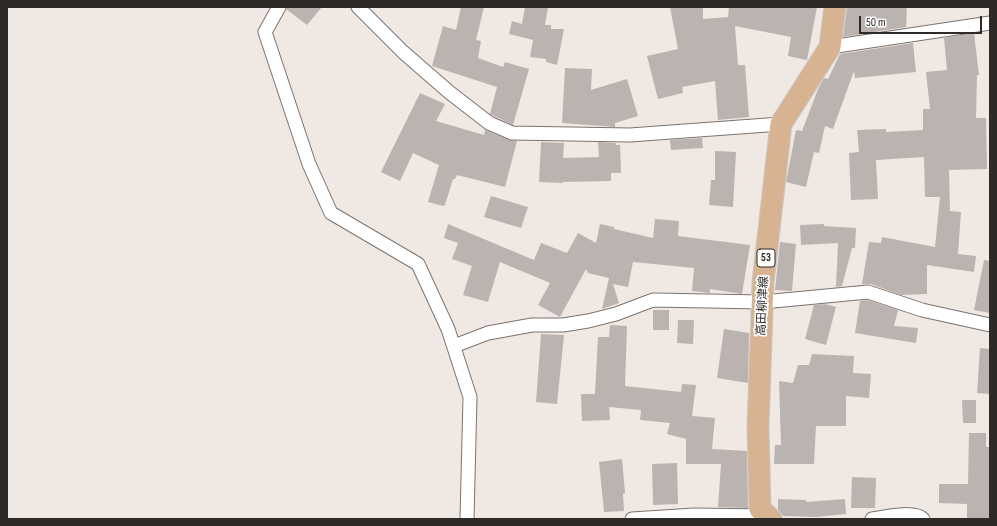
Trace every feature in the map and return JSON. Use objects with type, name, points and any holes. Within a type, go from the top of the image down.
[{"type":"main road","name":"高田柳津線","points":[[769,518],[760,509],[758,427],[762,302],[781,124],[830,46],[835,7]]},
{"type":"street","points":[[279,7],[265,32],[309,164],[331,213],[418,264],[448,329],[470,397],[467,519]]},
{"type":"street","points":[[358,7],[403,52],[449,92],[489,123],[512,133],[630,135],[781,124]]},
{"type":"street","points":[[830,46],[990,23]]},
{"type":"street","points":[[454,346],[488,333],[532,325],[563,325],[588,321],[616,314],[653,300],[762,302],[868,292],[922,310],[990,325]]},
{"type":"street","points":[[872,519],[906,514],[920,516],[923,519]]},
{"type":"street","points":[[632,519],[694,515],[769,518]]},
{"type":"building","points":[[287,7],[322,7],[307,25],[286,9]]},
{"type":"building","points":[[461,7],[484,7],[476,40],[481,41],[478,58],[503,67],[505,62],[529,69],[513,125],[490,114],[497,87],[432,66],[443,26],[456,30]]},
{"type":"building","points":[[525,7],[548,7],[545,25],[551,25],[551,29],[564,29],[557,65],[546,62],[546,59],[530,57],[533,40],[509,34],[512,21],[522,24]]},
{"type":"building","points":[[670,7],[703,7],[703,19],[728,17],[729,7],[817,7],[807,60],[788,56],[791,37],[735,26],[738,65],[745,65],[749,117],[718,120],[715,81],[682,87],[683,93],[658,99],[647,56],[678,49]]},
{"type":"building","points":[[847,7],[907,7],[906,27],[843,37]]},
{"type":"building","points":[[974,33],[979,75],[977,75],[976,118],[986,118],[987,169],[949,170],[950,211],[961,212],[958,254],[976,256],[974,272],[927,265],[927,294],[901,295],[871,284],[862,284],[869,242],[881,243],[882,237],[935,247],[940,197],[925,197],[924,157],[876,160],[878,199],[851,200],[849,153],[859,152],[857,130],[886,129],[886,132],[923,130],[923,109],[930,109],[926,72],[947,70],[944,38]]},
{"type":"building","points":[[913,43],[916,72],[855,78],[854,71],[833,129],[825,126],[819,153],[814,152],[806,187],[786,182],[796,130],[802,131],[818,89],[824,78],[828,79],[840,54]]},
{"type":"building","points":[[565,68],[592,69],[591,90],[627,79],[638,116],[615,123],[615,127],[562,123]]},
{"type":"building","points":[[420,93],[445,104],[436,121],[484,135],[485,130],[509,140],[517,141],[505,187],[457,175],[455,179],[453,179],[445,205],[443,206],[428,202],[439,165],[413,153],[400,181],[381,172]]},
{"type":"building","points":[[702,138],[703,148],[671,150],[670,140]]},
{"type":"building","points":[[541,142],[564,143],[563,158],[599,157],[598,142],[616,143],[616,145],[620,145],[621,173],[611,173],[611,181],[562,183],[539,182]]},
{"type":"building","points":[[715,151],[736,152],[733,207],[709,205],[711,180],[715,180]]},
{"type":"building","points":[[491,196],[528,207],[521,228],[484,217]]},
{"type":"building","points":[[655,219],[679,221],[678,236],[750,245],[742,294],[710,289],[710,293],[692,291],[694,268],[633,262],[628,287],[613,284],[619,303],[602,309],[609,278],[588,273],[586,269],[560,317],[538,305],[550,283],[500,262],[488,302],[463,295],[472,266],[452,259],[458,243],[444,238],[448,224],[534,260],[541,243],[567,253],[578,233],[596,243],[600,224],[614,227],[614,229],[653,238]]},
{"type":"building","points":[[824,224],[824,226],[856,228],[855,248],[852,248],[842,286],[836,287],[838,243],[801,245],[800,225]]},
{"type":"building","points":[[780,242],[796,244],[792,291],[775,290]]},
{"type":"building","points":[[984,260],[990,261],[990,313],[974,310]]},
{"type":"building","points":[[867,300],[898,310],[894,326],[918,328],[916,343],[855,333],[860,301]]},
{"type":"building","points":[[825,304],[836,307],[826,345],[805,339],[814,305]]},
{"type":"building","points":[[653,310],[669,310],[669,330],[653,330]]},
{"type":"building","points":[[678,320],[694,320],[693,344],[677,343]]},
{"type":"building","points":[[610,325],[627,326],[625,386],[681,392],[682,384],[696,385],[692,416],[715,418],[712,449],[747,451],[748,508],[718,507],[721,464],[686,464],[686,439],[667,434],[670,423],[640,420],[641,410],[609,407],[610,420],[582,421],[581,394],[595,394],[598,337],[609,337]]},
{"type":"building","points":[[724,329],[749,333],[748,383],[717,378]]},
{"type":"building","points":[[541,334],[564,335],[557,404],[536,402]]},
{"type":"building","points":[[980,348],[990,349],[990,394],[977,393]]},
{"type":"building","points":[[812,354],[854,356],[853,373],[871,374],[869,398],[846,396],[846,426],[816,426],[814,464],[774,464],[775,445],[781,445],[779,381],[793,383],[798,365],[809,365]]},
{"type":"building","points":[[962,400],[976,400],[976,423],[963,423]]},
{"type":"building","points":[[969,433],[986,433],[986,447],[990,447],[990,519],[967,519],[967,504],[939,503],[939,484],[968,484]]},
{"type":"building","points":[[622,459],[625,493],[623,494],[624,511],[604,512],[599,462]]},
{"type":"building","points":[[677,463],[678,504],[653,505],[652,464]]},
{"type":"building","points":[[852,477],[876,478],[875,508],[851,508]]},
{"type":"building","points":[[778,499],[806,500],[806,502],[845,499],[846,514],[816,517],[783,516],[778,509]]}]
